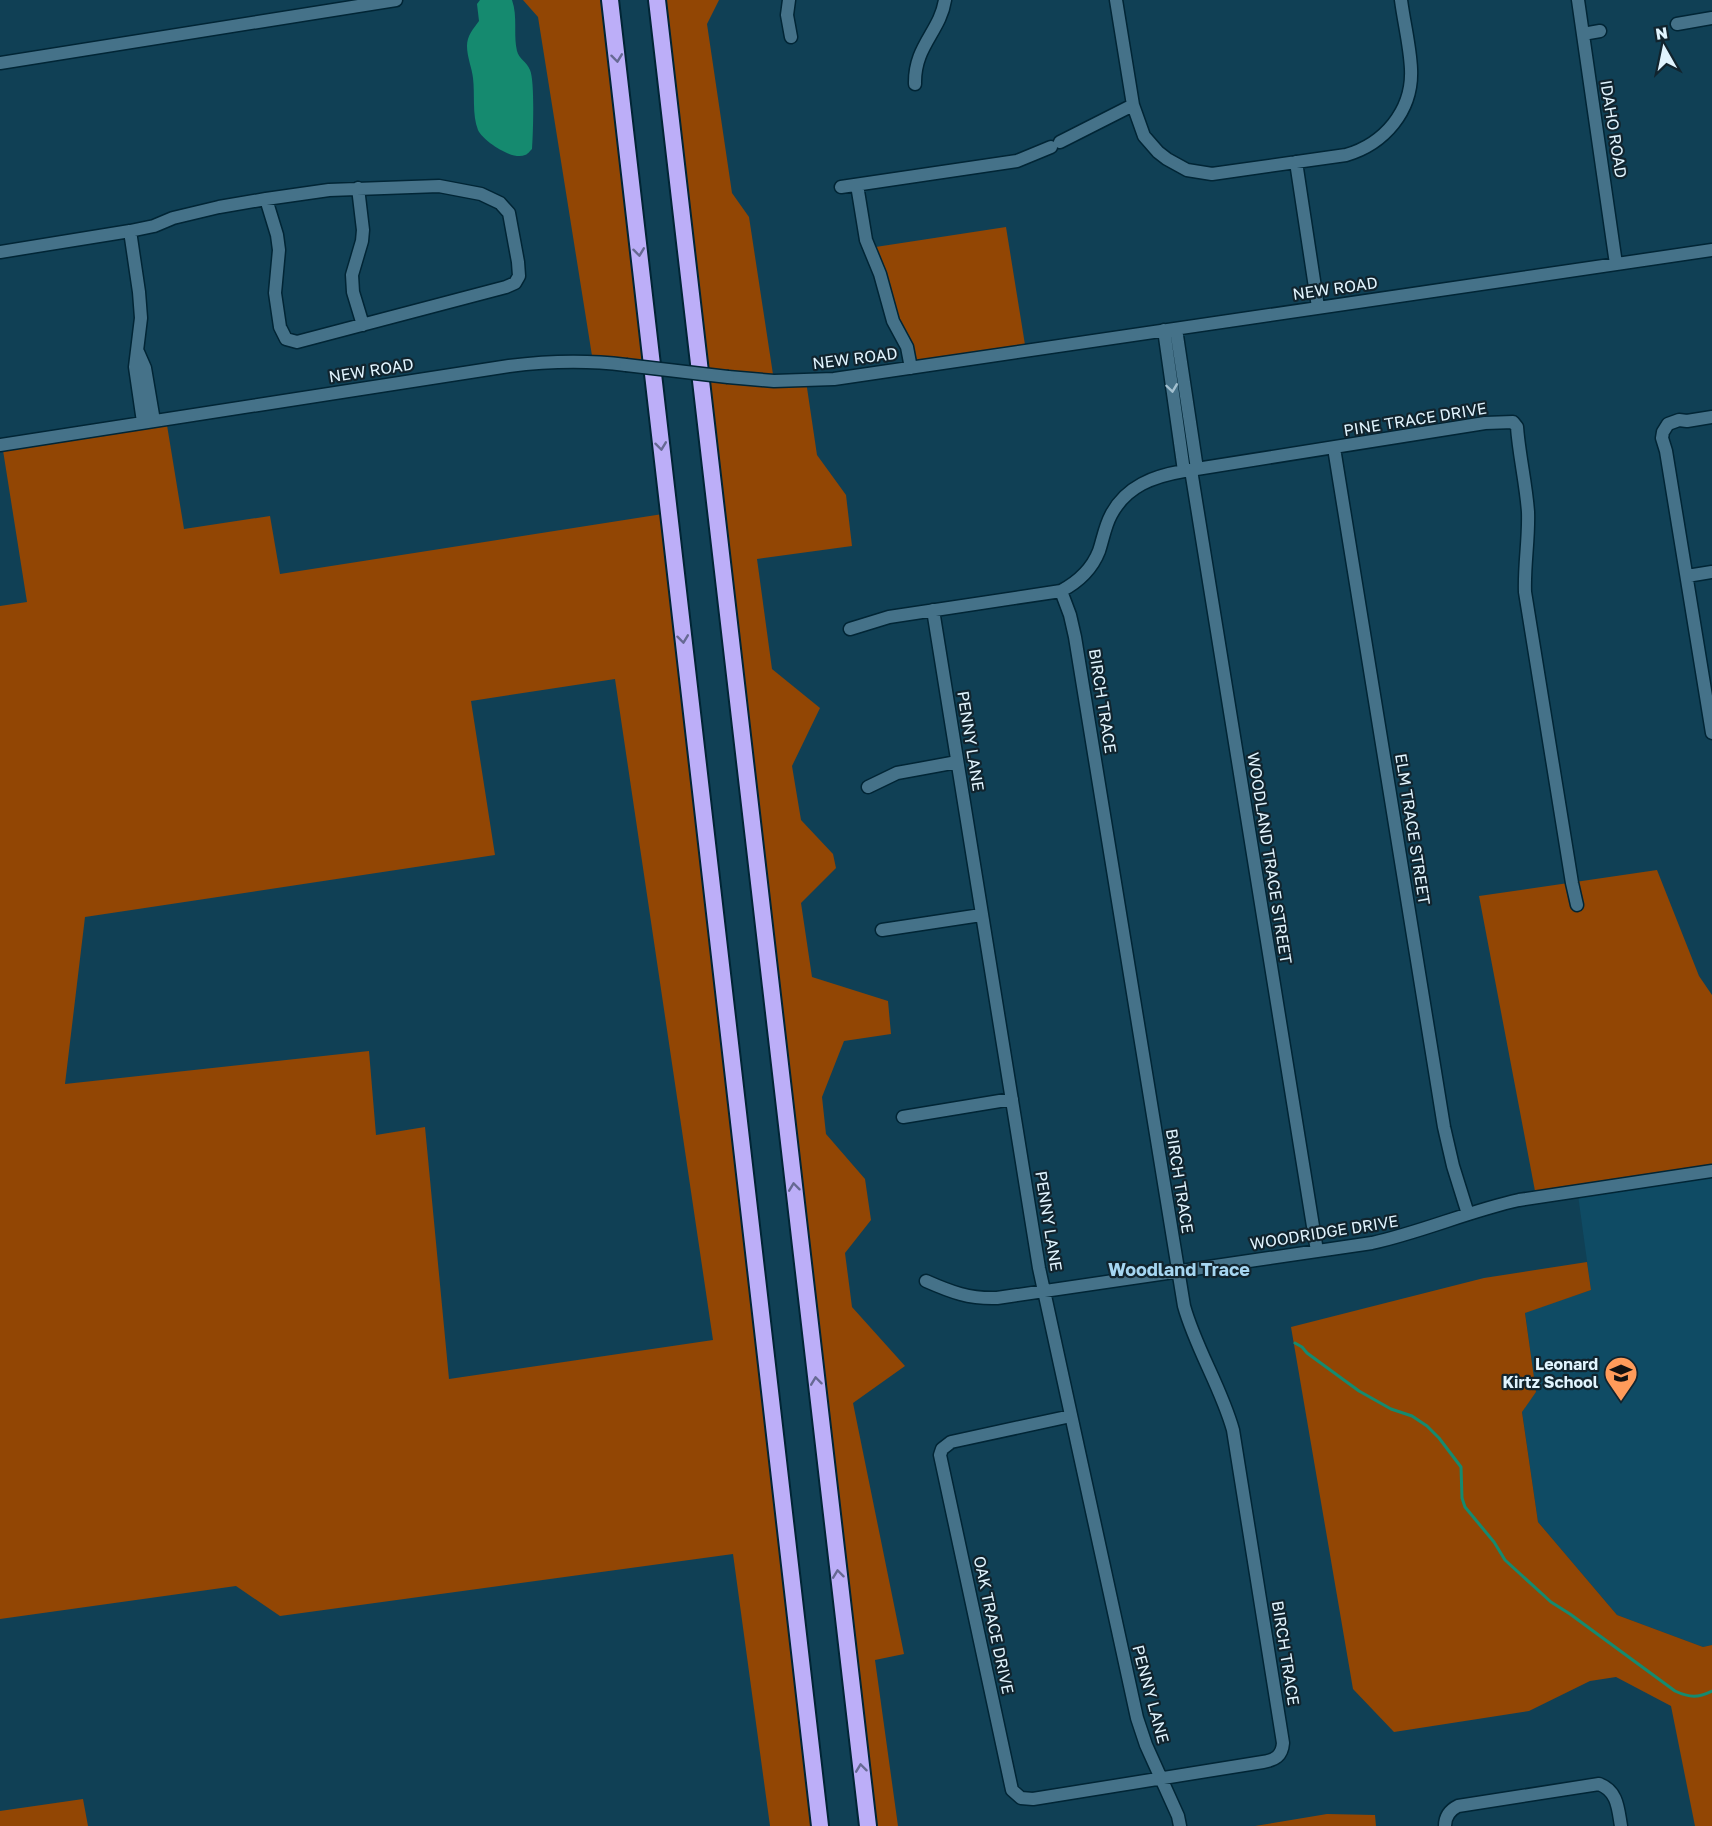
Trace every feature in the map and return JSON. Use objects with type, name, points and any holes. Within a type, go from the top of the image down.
[{"type":"highway","points":[[610,0],[820,1826]]},
{"type":"highway","points":[[657,0],[868,1826]]},
{"type":"street","points":[[0,63],[396,0]]},
{"type":"street","points":[[789,0],[787,15],[791,38]]},
{"type":"street","points":[[915,84],[921,51],[940,17],[945,0]]},
{"type":"street","points":[[1116,0],[1133,105],[1140,129],[1150,144],[1167,159],[1187,170],[1204,174],[1220,174],[1356,152],[1377,141],[1396,122],[1406,103],[1411,82],[1401,0]]},
{"type":"street","name":"IDAHO ROAD","points":[[1578,0],[1603,159],[1616,264]]},
{"type":"street","points":[[1677,24],[1712,18]]},
{"type":"street","points":[[1583,34],[1600,31]]},
{"type":"street","points":[[841,187],[1017,161],[1056,145],[1133,105]]},
{"type":"street","points":[[1296,162],[1318,307]]},
{"type":"street","points":[[857,185],[866,240],[880,274],[893,321],[907,347],[910,368]]},
{"type":"street","points":[[0,252],[130,231],[219,207],[266,199],[329,190],[439,186],[481,194],[500,203],[509,213],[519,276],[515,283],[363,325],[297,342],[286,339],[280,327],[275,293],[279,250],[278,234],[266,199]]},
{"type":"street","points":[[358,188],[363,230],[352,275],[353,292],[363,325]]},
{"type":"street","points":[[130,231],[141,318],[138,352],[145,368],[148,421]]},
{"type":"street","name":"NEW ROAD","points":[[0,445],[534,363],[576,361],[774,381],[813,381],[1712,250]]},
{"type":"street","name":"WOODLAND TRACE STREET","points":[[1170,329],[1317,1251]]},
{"type":"street","points":[[1712,417],[1679,420],[1668,424],[1662,438],[1712,733]]},
{"type":"street","name":"PINE TRACE DRIVE","points":[[850,629],[889,617],[1061,591],[1078,581],[1091,566],[1099,552],[1110,515],[1127,494],[1153,478],[1485,423],[1513,422],[1517,427],[1528,514],[1524,570],[1525,592],[1570,871],[1578,905]]},
{"type":"street","name":"ELM TRACE STREET","points":[[1334,448],[1444,1127],[1468,1214]]},
{"type":"street","points":[[1687,576],[1712,572]]},
{"type":"street","name":"BIRCH TRACE","points":[[1061,591],[1075,637],[1184,1306],[1190,1328],[1222,1396],[1233,1430],[1283,1743],[1281,1754],[1272,1760],[1161,1778]]},
{"type":"street","name":"PENNY LANE","points":[[933,610],[1044,1291],[1137,1719],[1180,1826]]},
{"type":"street","points":[[868,787],[897,773],[957,762]]},
{"type":"street","points":[[882,930],[981,915]]},
{"type":"street","points":[[903,1117],[1012,1099]]},
{"type":"street","name":"WOODRIDGE DRIVE","points":[[926,1281],[953,1293],[977,1298],[997,1298],[1396,1238],[1492,1206],[1519,1200],[1712,1171]]},
{"type":"street","name":"OAK TRACE DRIVE","points":[[1071,1416],[958,1440],[946,1445],[940,1455],[1011,1785],[1015,1794],[1021,1798],[1033,1799],[1161,1778]]},
{"type":"street","points":[[1445,1826],[1450,1812],[1458,1806],[1599,1784],[1613,1793],[1621,1826]]},
{"type":"shaded area","points":[[480,0],[512,0],[517,51],[530,70],[533,85],[532,149],[526,155],[513,155],[499,149],[481,134],[476,124],[473,78],[467,42],[479,21],[477,4]]},
{"type":"shaded area","points":[[523,0],[610,0],[652,368],[593,362],[538,17]]},
{"type":"shaded area","points":[[657,0],[719,0],[707,24],[732,193],[749,217],[774,381],[806,381],[817,455],[846,495],[852,546],[757,559],[772,669],[820,708],[792,766],[801,820],[833,854],[836,868],[801,903],[812,977],[888,1001],[891,1034],[844,1041],[822,1097],[826,1134],[865,1179],[871,1220],[845,1253],[852,1307],[905,1366],[853,1403],[904,1654],[875,1660],[898,1826],[868,1826]]},
{"type":"shaded area","points":[[1006,227],[1026,351],[911,368],[869,248]]},
{"type":"shaded area","points":[[166,419],[184,529],[270,516],[280,574],[669,513],[820,1826],[770,1826],[733,1554],[280,1616],[236,1586],[0,1619],[0,606],[27,602],[2,444]],"holes":[[[615,679],[713,1340],[449,1379],[425,1127],[376,1135],[369,1051],[65,1084],[85,917],[495,855],[471,701]]]},
{"type":"shaded area","points":[[1657,870],[1699,976],[1712,995],[1712,1165],[1535,1191],[1479,896]]},
{"type":"shaded area","name":"Leonard Kirtz School","points":[[1712,1171],[1712,1645],[1703,1647],[1617,1615],[1538,1522],[1522,1411],[1536,1392],[1525,1312],[1591,1290],[1578,1195]]},
{"type":"shaded area","points":[[1587,1262],[1591,1290],[1525,1313],[1536,1392],[1522,1412],[1538,1522],[1617,1615],[1703,1647],[1712,1645],[1712,1826],[1695,1826],[1671,1706],[1616,1677],[1590,1681],[1529,1711],[1394,1732],[1353,1689],[1291,1327],[1484,1278]]},
{"type":"shaded area","points":[[83,1799],[88,1826],[0,1826],[0,1811]]},
{"type":"shaded area","points":[[1327,1814],[1375,1815],[1376,1826],[1255,1826]]},
{"type":"waterway","points":[[1295,1343],[1359,1391],[1391,1409],[1412,1416],[1439,1438],[1461,1467],[1462,1498],[1465,1507],[1494,1542],[1505,1560],[1551,1602],[1675,1691],[1694,1696],[1712,1691]]},
{"type":"place","name":"Leonard Kirtz School","points":[[1621,1402]]},
{"type":"district","name":"Woodland Trace","points":[[1179,1270]]}]
